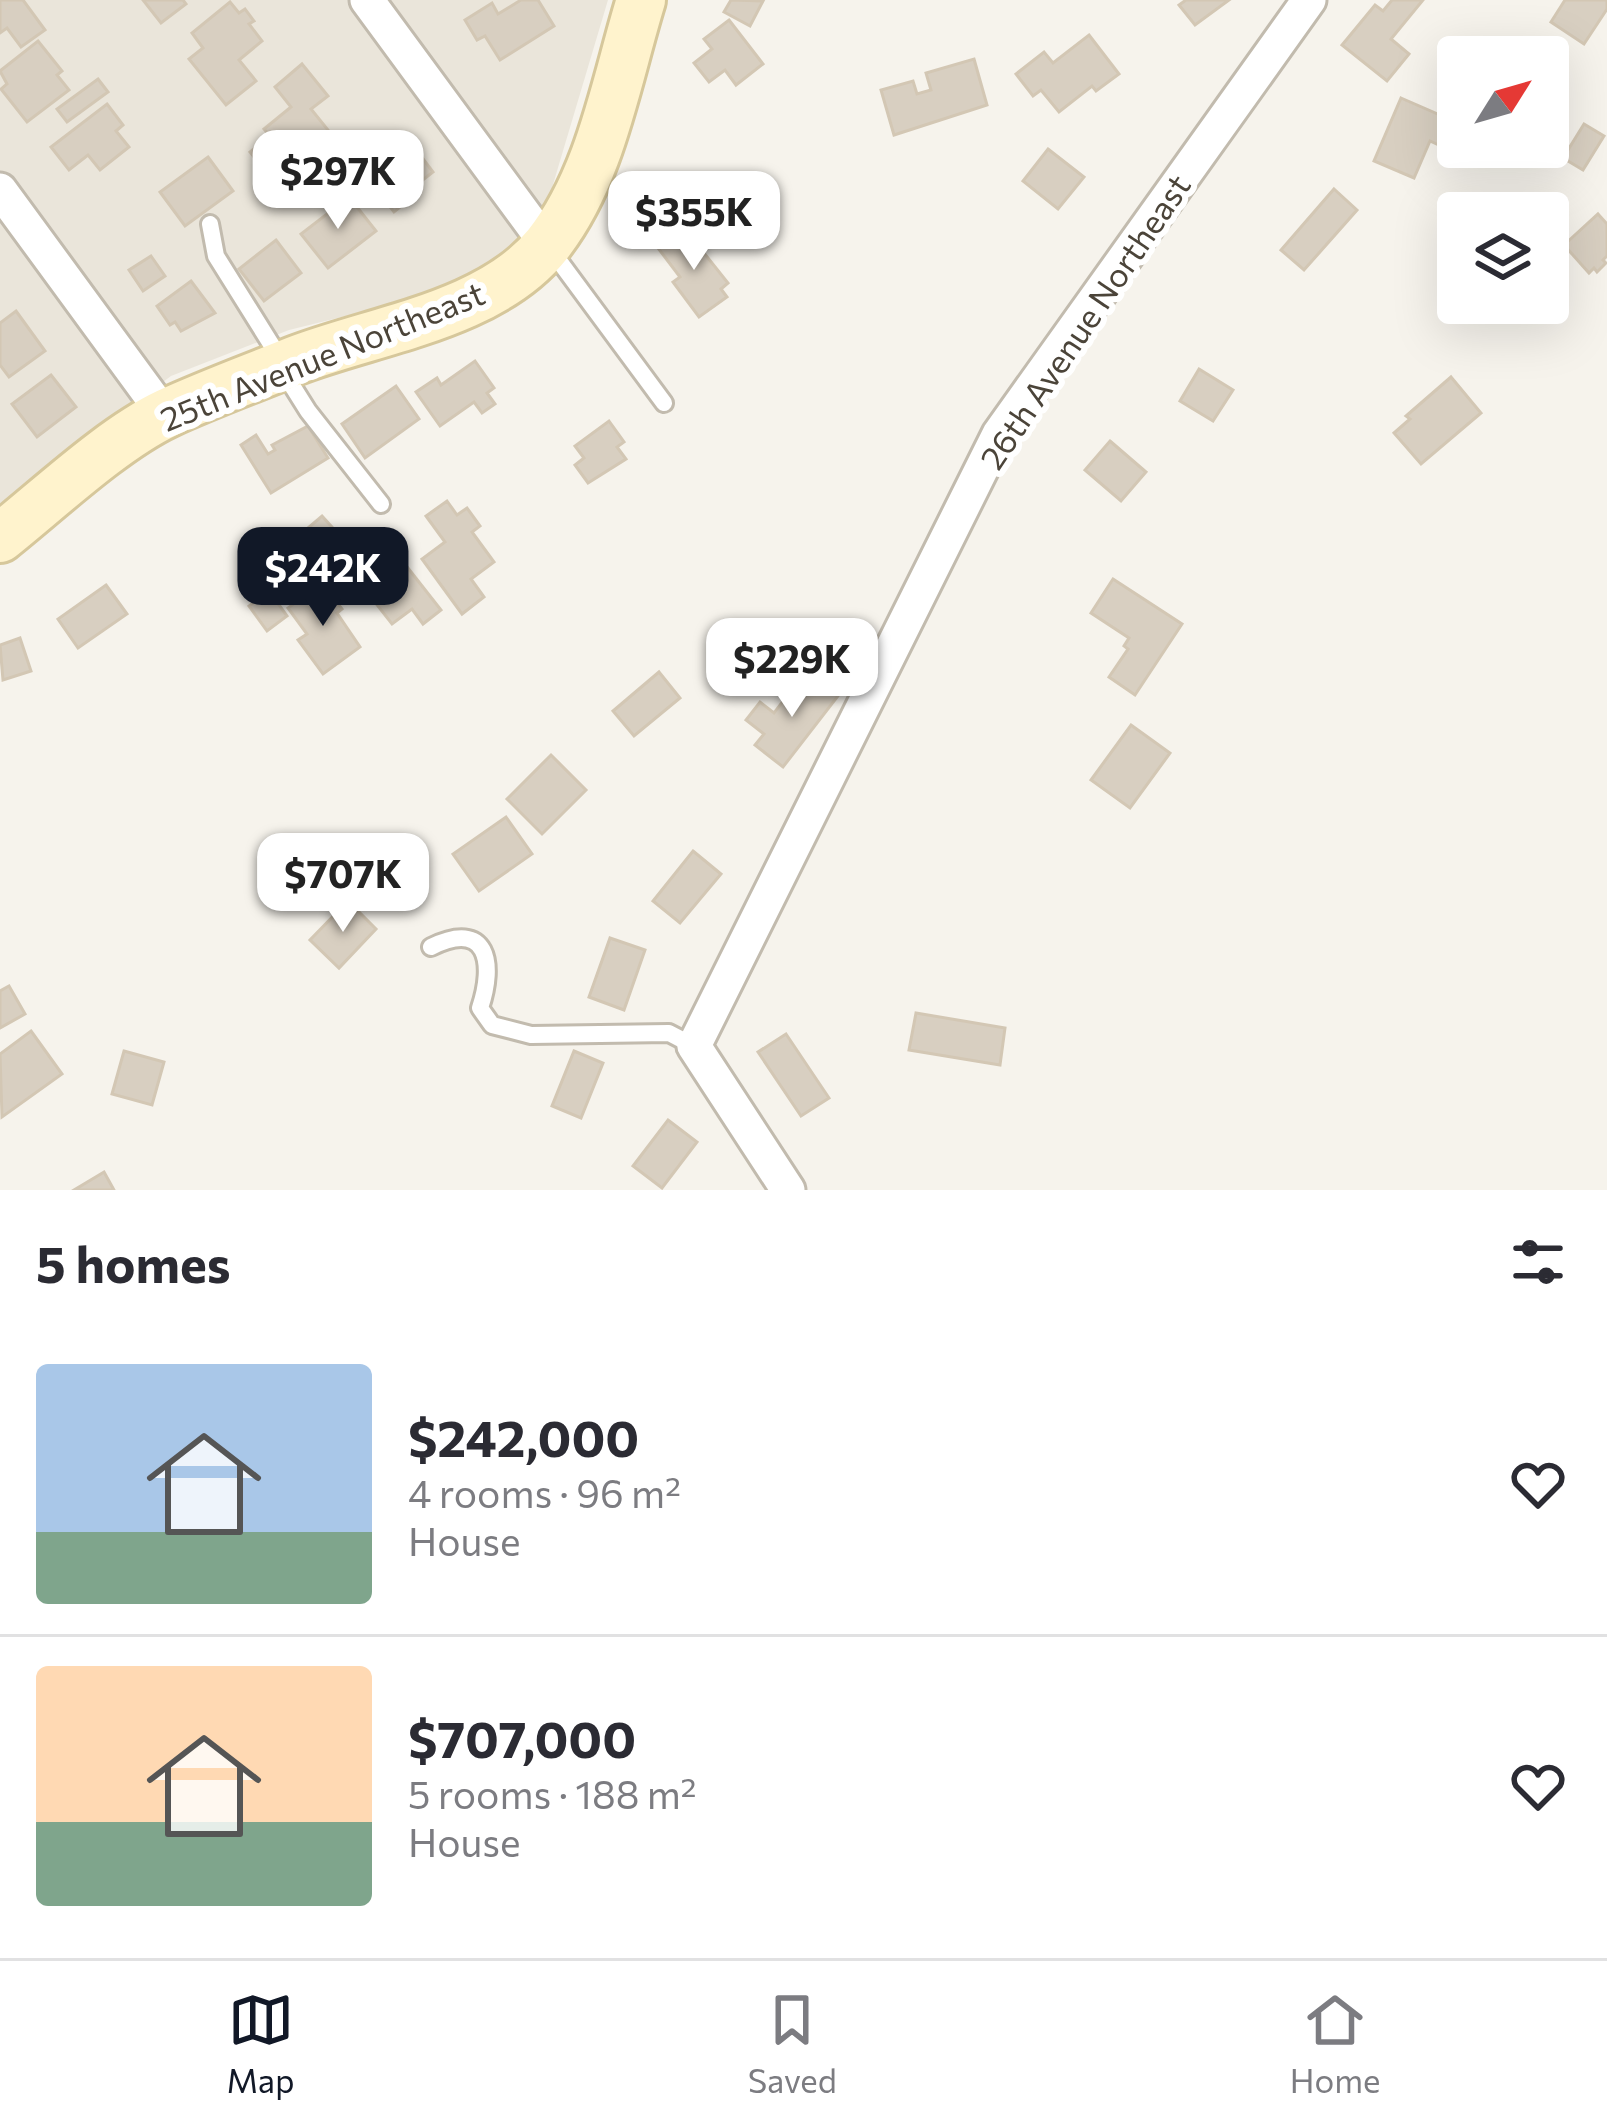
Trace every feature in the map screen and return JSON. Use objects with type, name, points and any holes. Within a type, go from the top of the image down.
[{"type":"street","points":[[367,0],[547,245]]},
{"type":"street","name":"25th Avenue Northeast","points":[[0,538],[164,414],[282,366],[409,326],[493,288],[547,245],[588,176],[641,0]]},
{"type":"street","name":"26th Avenue Northeast","points":[[694,1046],[999,434],[1309,0]]},
{"type":"street","points":[[0,190],[164,414]]},
{"type":"street","points":[[694,1046],[788,1190]]},
{"type":"lane","points":[[210,224],[216,256],[308,411],[381,503]]},
{"type":"lane","points":[[547,245],[664,403]]},
{"type":"lane","points":[[431,947],[454,938],[479,944],[486,953],[487,971],[480,1008],[492,1024],[531,1035],[669,1033],[694,1046]]},
{"type":"shaded area","points":[[0,0],[608,0],[543,218],[514,256],[435,294],[289,330],[171,376],[0,504]]},
{"type":"building","points":[[0,0],[23,0],[45,30],[21,47],[7,28],[0,33]]},
{"type":"building","points":[[143,0],[183,0],[186,4],[161,23]]},
{"type":"building","points":[[521,0],[538,0],[554,26],[500,60],[485,36],[477,40],[465,20],[492,3],[498,14]]},
{"type":"building","points":[[731,0],[763,1],[750,26],[724,12]]},
{"type":"building","points":[[1186,0],[1229,0],[1195,25],[1179,5]]},
{"type":"building","points":[[1392,0],[1423,0],[1391,39],[1409,54],[1387,81],[1342,45],[1375,5],[1383,11]]},
{"type":"building","points":[[1565,0],[1607,0],[1607,9],[1584,44],[1551,22]]},
{"type":"building","points":[[230,2],[239,13],[245,9],[262,41],[239,60],[256,81],[226,105],[189,59],[203,48],[192,33]]},
{"type":"building","points":[[729,20],[763,64],[736,85],[725,70],[709,82],[694,63],[712,49],[704,39]]},
{"type":"building","points":[[1089,35],[1119,74],[1096,91],[1092,86],[1059,112],[1041,90],[1033,96],[1016,74],[1044,52],[1053,63]]},
{"type":"building","points":[[38,41],[62,71],[57,75],[69,90],[27,122],[1,89],[7,84],[0,71]]},
{"type":"building","points":[[974,59],[987,105],[894,135],[881,90],[913,81],[917,94],[931,90],[926,73]]},
{"type":"building","points":[[302,64],[328,96],[311,109],[332,135],[274,182],[250,152],[270,136],[264,129],[291,107],[275,87]]},
{"type":"building","points":[[98,79],[108,92],[67,122],[57,109]]},
{"type":"building","points":[[1401,98],[1437,114],[1437,144],[1430,141],[1414,178],[1374,161]]},
{"type":"building","points":[[107,104],[123,125],[116,131],[129,147],[100,170],[88,155],[69,170],[51,147]]},
{"type":"building","points":[[1584,124],[1604,136],[1583,170],[1569,162],[1569,148]]},
{"type":"building","points":[[1048,149],[1084,177],[1058,209],[1023,181]]},
{"type":"building","points":[[417,151],[433,172],[415,186],[419,192],[394,212],[373,185]]},
{"type":"building","points":[[208,157],[233,191],[185,226],[160,192]]},
{"type":"building","points":[[1334,189],[1357,210],[1304,270],[1281,250]]},
{"type":"building","points":[[349,197],[376,231],[328,268],[301,234]]},
{"type":"building","points":[[1598,214],[1607,224],[1606,263],[1589,273],[1569,251],[1569,240]]},
{"type":"building","points":[[684,228],[728,283],[721,289],[727,297],[699,317],[673,282],[680,277],[658,248]]},
{"type":"building","points":[[276,240],[301,273],[264,301],[239,269]]},
{"type":"building","points":[[151,256],[165,276],[143,291],[129,270]]},
{"type":"building","points":[[191,281],[215,313],[181,331],[175,322],[170,325],[157,306]]},
{"type":"building","points":[[16,311],[45,351],[9,377],[0,365],[0,323]]},
{"type":"building","points":[[475,361],[494,388],[487,393],[495,404],[482,413],[474,402],[440,426],[416,392],[437,378],[441,385]]},
{"type":"building","points":[[1199,369],[1233,390],[1213,421],[1180,401]]},
{"type":"building","points":[[51,375],[76,407],[37,437],[12,404]]},
{"type":"building","points":[[1451,377],[1481,413],[1421,464],[1394,433],[1410,419],[1406,416]]},
{"type":"building","points":[[396,386],[419,419],[365,458],[342,424]]},
{"type":"building","points":[[609,421],[624,442],[617,447],[626,459],[588,483],[575,465],[584,458],[575,446]]},
{"type":"building","points":[[308,426],[328,458],[271,493],[241,445],[256,435],[268,454],[275,450],[272,445]]},
{"type":"building","points":[[1110,441],[1146,472],[1121,501],[1085,470]]},
{"type":"building","points":[[447,501],[457,515],[467,508],[480,526],[472,532],[494,562],[471,579],[484,597],[462,614],[422,559],[445,542],[426,516]]},
{"type":"building","points":[[322,516],[349,546],[328,565],[301,534]]},
{"type":"building","points":[[404,563],[441,610],[423,624],[412,609],[392,624],[367,592]]},
{"type":"building","points":[[1113,579],[1182,624],[1135,695],[1109,677],[1128,649],[1124,646],[1129,638],[1091,613]]},
{"type":"building","points":[[322,583],[342,609],[337,613],[360,647],[323,674],[298,640],[307,634],[288,608]]},
{"type":"building","points":[[106,585],[127,614],[78,648],[58,619]]},
{"type":"building","points":[[269,591],[287,616],[267,631],[249,606]]},
{"type":"building","points":[[20,638],[31,671],[3,680],[0,645]]},
{"type":"building","points":[[659,672],[680,698],[634,736],[613,711]]},
{"type":"building","points":[[818,674],[841,692],[783,767],[755,745],[764,734],[746,720],[760,702],[774,713],[790,692],[799,699]]},
{"type":"building","points":[[1131,725],[1170,753],[1130,808],[1091,780]]},
{"type":"building","points":[[551,755],[586,790],[542,834],[507,799]]},
{"type":"building","points":[[506,817],[532,854],[479,891],[453,854]]},
{"type":"building","points":[[693,851],[721,874],[680,923],[653,901]]},
{"type":"building","points":[[348,901],[376,929],[339,968],[310,940]]},
{"type":"building","points":[[610,938],[645,950],[624,1010],[589,997]]},
{"type":"building","points":[[9,986],[25,1014],[0,1028],[0,991]]},
{"type":"building","points":[[916,1013],[1005,1028],[1000,1065],[909,1050]]},
{"type":"building","points":[[31,1031],[62,1074],[2,1117],[0,1054]]},
{"type":"building","points":[[786,1034],[829,1098],[801,1116],[758,1052]]},
{"type":"building","points":[[124,1051],[164,1062],[152,1105],[112,1094]]},
{"type":"building","points":[[574,1051],[603,1063],[581,1118],[552,1106]]},
{"type":"building","points":[[668,1120],[697,1142],[662,1188],[633,1166]]},
{"type":"building","points":[[104,1172],[114,1190],[74,1190]]}]
